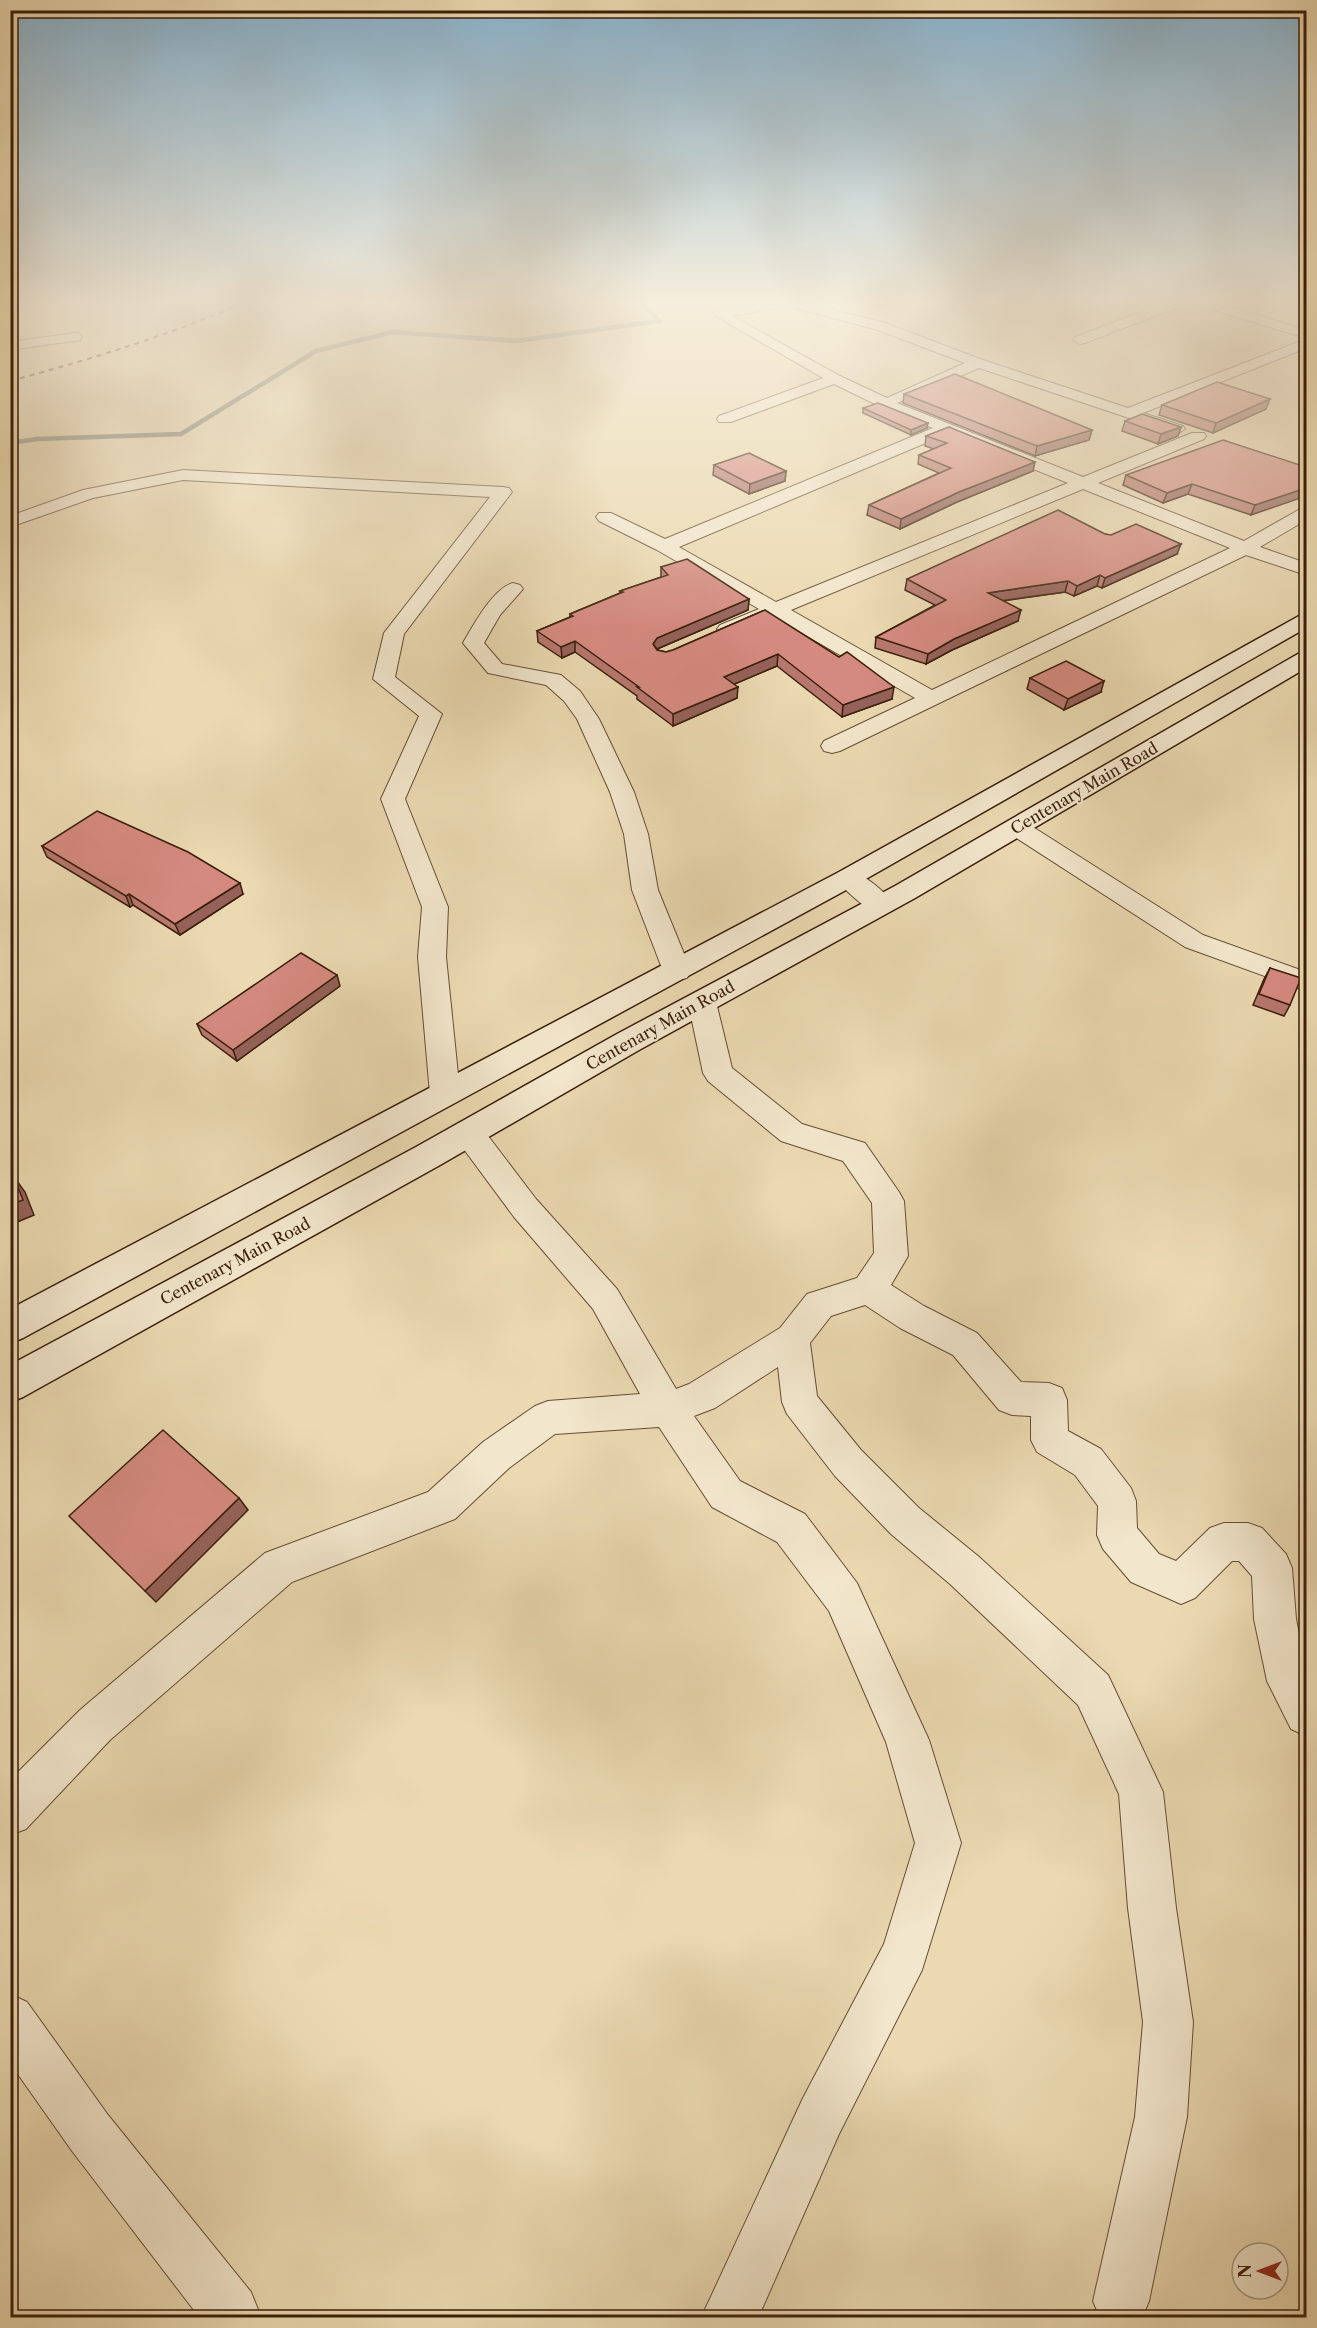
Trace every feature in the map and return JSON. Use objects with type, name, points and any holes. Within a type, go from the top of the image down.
[{"type":"street","points":[[725,419],[746,412]]},
{"type":"street","points":[[904,412],[1245,548],[1306,569]]},
{"type":"street","points":[[708,637],[772,609],[1203,437],[1124,412]]},
{"type":"street","points":[[664,546],[945,429]]},
{"type":"street","points":[[10,522],[89,494],[183,475],[503,492],[394,633],[384,679],[431,714],[393,799],[435,907],[432,957],[446,1095]]},
{"type":"street","points":[[832,746],[1245,548],[1306,513]]},
{"type":"street","points":[[605,517],[664,546],[933,699]]},
{"type":"street","points":[[513,589],[492,612],[473,643],[495,669],[553,680],[572,696],[588,719],[622,792],[636,834],[645,890],[677,971]]},
{"type":"street","points":[[10,1327],[848,878],[1306,620]]},
{"type":"street","name":"Centenary Main Road","points":[[10,1384],[881,905],[1306,659]]},
{"type":"street","points":[[1016,827],[1194,941],[1306,982]]},
{"type":"street","points":[[848,878],[881,905]]},
{"type":"street","points":[[10,1813],[95,1725],[279,1567],[441,1506],[496,1455],[548,1418],[668,1409],[702,1396],[792,1339],[819,1305],[869,1289],[891,1256],[888,1201],[854,1152],[792,1133],[718,1072],[702,1002]]},
{"type":"street","points":[[468,1132],[525,1208],[605,1299],[668,1409],[726,1494],[791,1528],[843,1597],[907,1740],[938,1843],[905,1953],[821,2116],[729,2318]]},
{"type":"street","points":[[869,1289],[912,1317],[965,1344],[1012,1398],[1049,1400],[1050,1440],[1088,1462],[1100,1478],[1117,1501],[1117,1535],[1145,1568],[1181,1584],[1224,1542],[1248,1542],[1272,1568],[1275,1619],[1288,1681],[1306,1714]]},
{"type":"street","points":[[792,1339],[800,1402],[848,1463],[905,1521],[964,1570],[1093,1690],[1142,1792],[1152,1908],[1168,2022],[1161,2117],[1121,2301]]},
{"type":"street","points":[[10,2019],[90,2133],[231,2313]]},
{"type":"building","points":[[871,412],[900,412],[928,423],[911,430]]},
{"type":"building","points":[[949,412],[1047,412],[1092,430],[1037,446]]},
{"type":"building","points":[[1182,412],[1242,412],[1216,423]]},
{"type":"building","points":[[1142,414],[1181,427],[1161,434],[1125,421]]},
{"type":"building","points":[[949,427],[1035,462],[959,492],[901,519],[869,505],[951,468],[919,455],[947,443],[926,436]]},
{"type":"building","points":[[1223,440],[1306,467],[1306,488],[1255,505],[1192,484],[1167,493],[1126,475]]},
{"type":"building","points":[[749,453],[786,471],[750,484],[714,465]]},
{"type":"building","points":[[1058,510],[1105,534],[1111,535],[1136,524],[1181,544],[1105,578],[1100,575],[1077,586],[1068,581],[988,593],[1021,610],[954,639],[928,654],[876,637],[946,600],[907,579]]},
{"type":"building","points":[[687,559],[749,599],[657,638],[653,644],[657,650],[666,652],[673,650],[765,610],[839,657],[847,652],[894,687],[843,705],[778,654],[724,677],[738,687],[673,714],[575,641],[561,647],[537,631],[573,616],[570,614],[623,592],[620,591],[668,575],[661,567]]},
{"type":"building","points":[[1066,661],[1104,681],[1068,699],[1030,678]]},
{"type":"building","points":[[97,811],[188,852],[240,883],[175,924],[129,894],[126,896],[42,846]]},
{"type":"building","points":[[301,953],[337,975],[233,1050],[197,1024]]},
{"type":"building","points":[[1270,968],[1301,978],[1290,1005],[1259,994]]},
{"type":"building","points":[[14,1177],[23,1200],[10,1205],[10,1178]]},
{"type":"building","points":[[163,1430],[239,1498],[145,1591],[69,1516]]},
{"type":"waterway","points":[[10,443],[37,439],[181,434],[217,412]]}]
